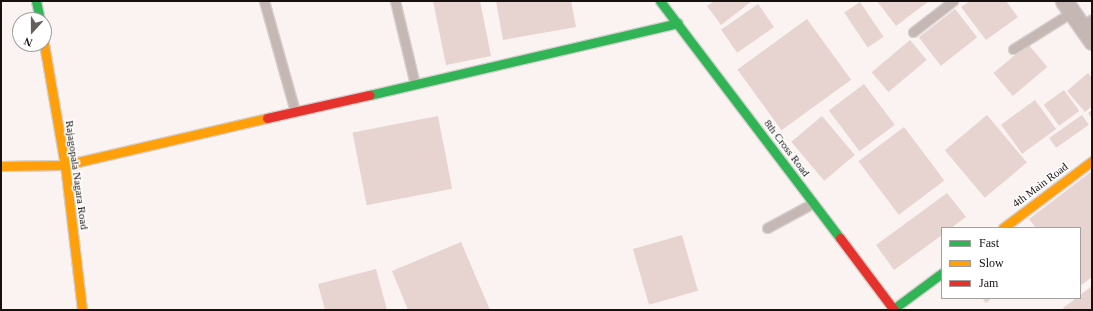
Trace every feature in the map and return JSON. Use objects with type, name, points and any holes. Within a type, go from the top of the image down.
[{"type":"street","points":[[36,1],[38,12]]},
{"type":"street","name":"8th Cross Road","points":[[660,1],[893,310]]},
{"type":"street","points":[[1068,6],[1087,22],[1092,41]]},
{"type":"street","points":[[1,166],[65,165],[678,23]]},
{"type":"street","name":"Rajagopala Nagara Road","points":[[45,52],[65,165],[82,310]]},
{"type":"street","name":"4th Main Road","points":[[1003,227],[1092,161]]},
{"type":"street","points":[[893,310],[941,274]]},
{"type":"lane","points":[[264,1],[295,112]]},
{"type":"lane","points":[[395,1],[415,84]]},
{"type":"lane","points":[[913,32],[954,1]]},
{"type":"lane","points":[[1013,49],[1068,6]]},
{"type":"lane","points":[[767,228],[814,204]]},
{"type":"building","points":[[433,1],[480,1],[491,56],[446,65]]},
{"type":"building","points":[[496,1],[571,1],[576,27],[503,40]]},
{"type":"building","points":[[714,1],[752,1],[721,25],[707,6]]},
{"type":"building","points":[[877,1],[929,1],[896,26]]},
{"type":"building","points":[[970,1],[1006,1],[1018,17],[986,40],[961,7]]},
{"type":"building","points":[[860,2],[883,37],[868,47],[844,13]]},
{"type":"building","points":[[758,4],[774,27],[737,53],[721,30]]},
{"type":"building","points":[[955,9],[977,37],[941,66],[919,37]]},
{"type":"building","points":[[807,19],[851,80],[782,130],[737,70]]},
{"type":"building","points":[[910,40],[927,60],[888,92],[872,72]]},
{"type":"building","points":[[1028,44],[1047,67],[1013,96],[994,73]]},
{"type":"building","points":[[1088,73],[1092,78],[1092,106],[1085,112],[1067,91]]},
{"type":"building","points":[[864,84],[895,125],[860,151],[829,110]]},
{"type":"building","points":[[1064,90],[1079,111],[1059,126],[1044,105]]},
{"type":"building","points":[[1035,100],[1056,129],[1022,154],[1001,125]]},
{"type":"building","points":[[1092,110],[1092,119],[1088,113]]},
{"type":"building","points":[[987,115],[1027,162],[985,198],[945,150]]},
{"type":"building","points":[[1082,115],[1089,125],[1056,148],[1049,138]]},
{"type":"building","points":[[438,116],[452,189],[367,205],[353,133]]},
{"type":"building","points":[[822,116],[855,155],[824,181],[791,142]]},
{"type":"building","points":[[904,127],[944,181],[899,215],[858,161]]},
{"type":"building","points":[[1092,171],[1092,277],[1081,285],[1081,227],[1035,227],[1029,219]]},
{"type":"building","points":[[947,193],[966,217],[952,227],[941,227],[941,236],[894,270],[876,245]]},
{"type":"building","points":[[682,235],[698,291],[649,305],[633,249]]},
{"type":"building","points":[[461,242],[490,310],[408,310],[392,271]]},
{"type":"building","points":[[376,269],[387,310],[325,310],[318,284]]},
{"type":"building","points":[[1092,286],[1092,310],[1064,310],[1063,308],[1075,299],[1081,299],[1081,294]]},
{"type":"building","points":[[983,299],[991,299],[986,303]]},
{"type":"traffic: fast","points":[[36,1],[38,12]]},
{"type":"traffic: fast","points":[[660,1],[840,238]]},
{"type":"traffic: fast","points":[[369,95],[678,23]]},
{"type":"traffic: fast","points":[[892,310],[941,274]]},
{"type":"traffic: slow","points":[[45,52],[65,165],[82,310]]},
{"type":"traffic: slow","points":[[1,166],[65,165],[267,118]]},
{"type":"traffic: slow","points":[[1004,227],[1092,161]]},
{"type":"traffic: jam","points":[[267,118],[369,95]]},
{"type":"traffic: jam","points":[[840,238],[894,310]]}]
